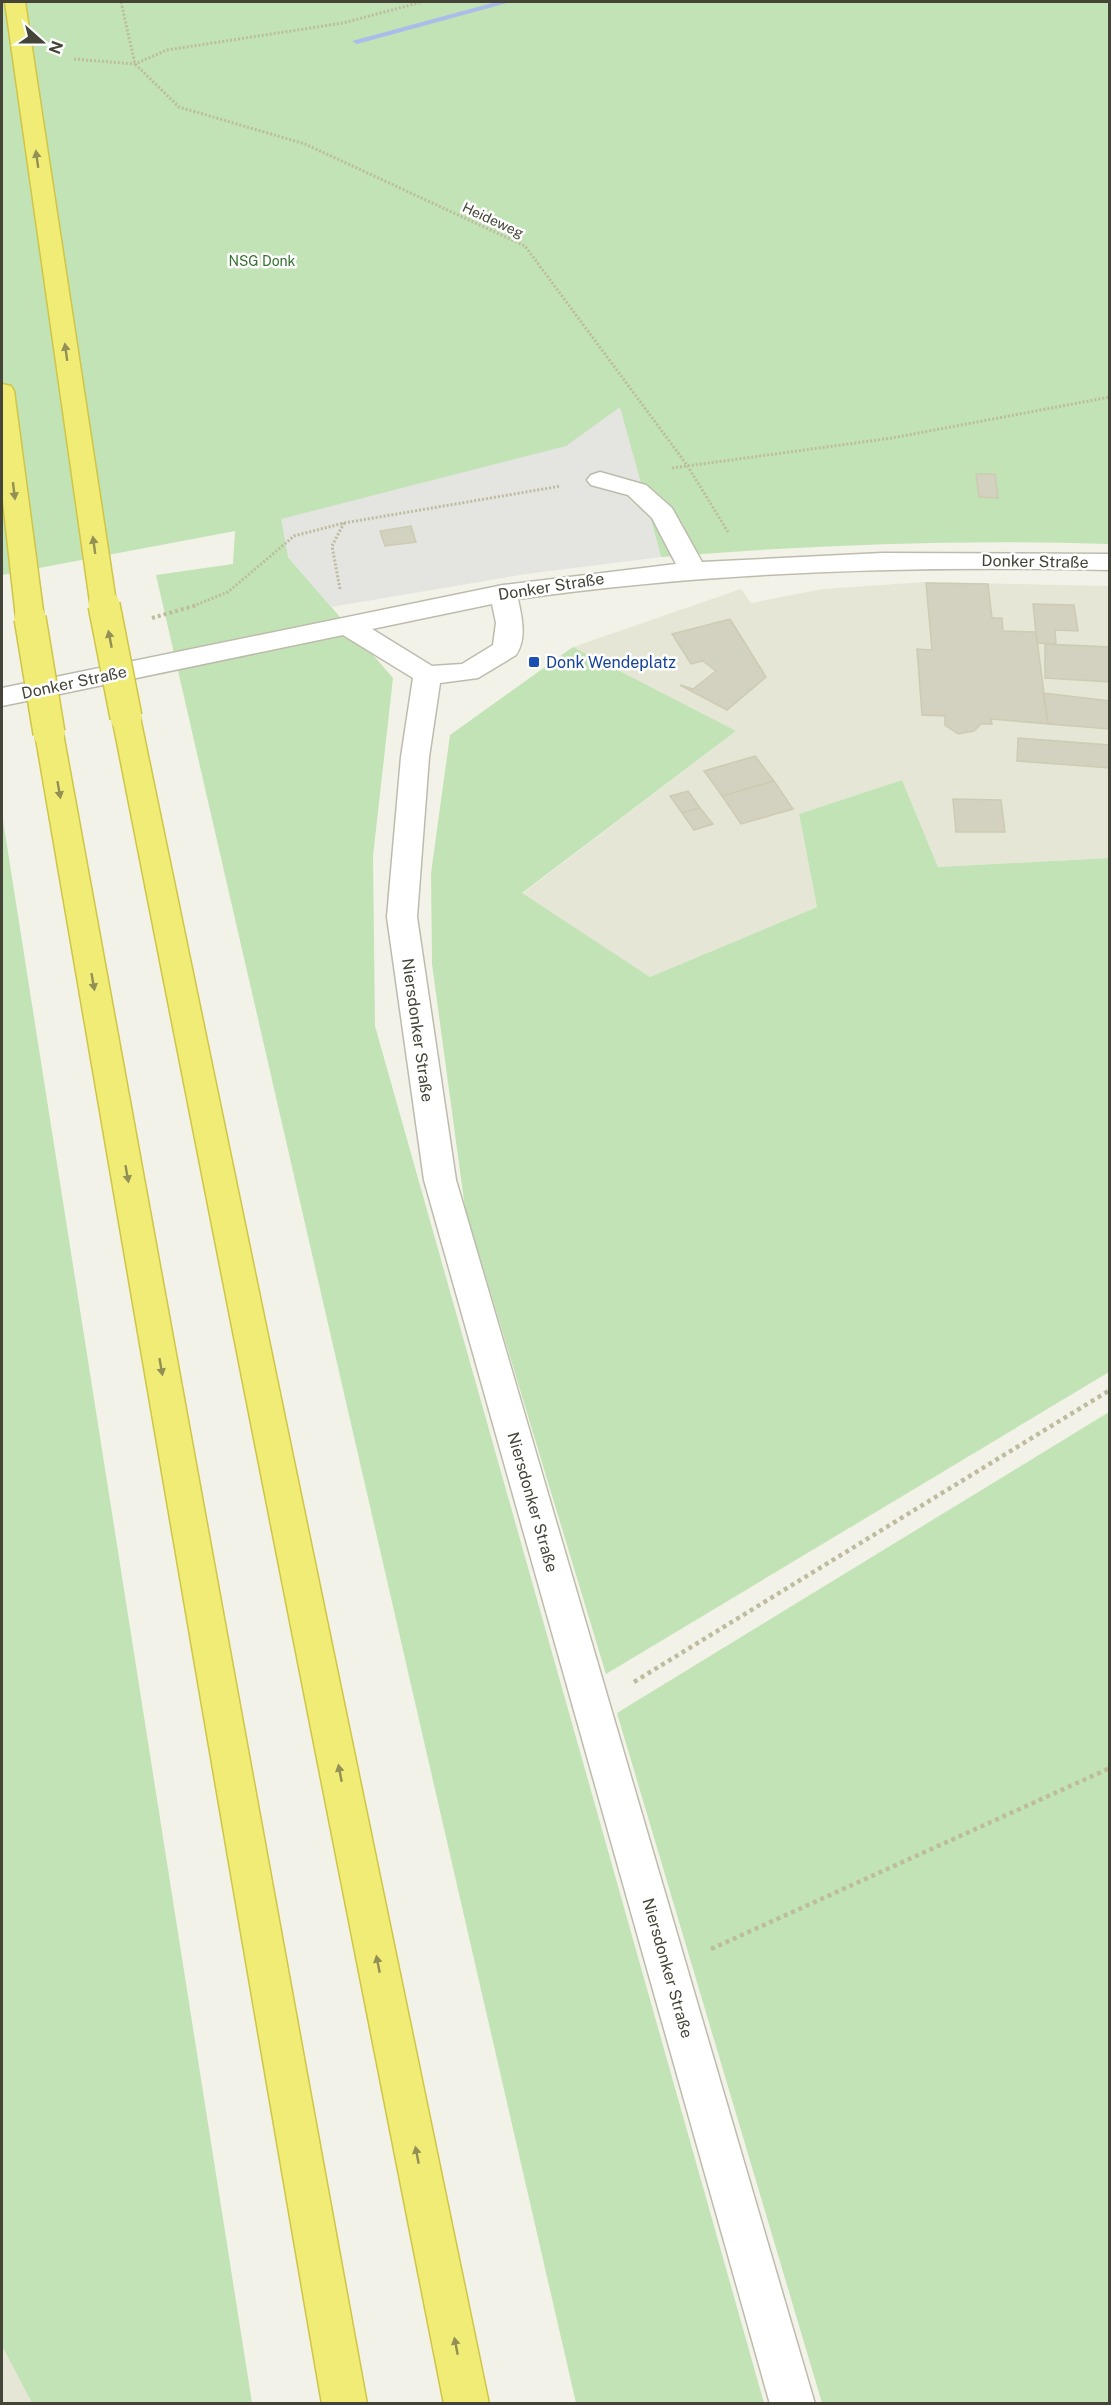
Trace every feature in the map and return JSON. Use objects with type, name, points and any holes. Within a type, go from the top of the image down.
[{"type":"highway","points":[[15,2],[103,602],[467,2403]]},
{"type":"highway","points":[[2,391],[30,618],[49,733],[345,2403]]},
{"type":"street","points":[[600,480],[637,490],[663,514],[693,570]]},
{"type":"street","name":"Donker Straße","points":[[2,697],[503,593],[584,580],[748,566],[884,560],[1110,562]]},
{"type":"street","points":[[347,625],[427,675],[468,672],[506,649],[510,623],[503,593]]},
{"type":"street","name":"Niersdonker Straße","points":[[427,675],[415,756],[402,917],[440,1180],[793,2403]]},
{"type":"path","points":[[122,2],[135,64]]},
{"type":"path","points":[[74,59],[135,64],[167,51],[343,23],[422,2]]},
{"type":"path","name":"Heideweg","points":[[135,64],[178,107],[305,144],[525,246],[687,465],[748,566]]},
{"type":"path","points":[[687,465],[892,438],[1110,397]]},
{"type":"path","points":[[148,619],[182,611],[228,592],[294,536],[344,523],[600,480]]},
{"type":"path","points":[[344,523],[332,546],[347,625]]},
{"type":"path","points":[[593,1707],[1110,1390]]},
{"type":"path","points":[[669,1969],[1110,1768]]},
{"type":"shaded area","points":[[620,407],[661,557],[526,574],[331,607],[288,557],[281,519],[566,446]]},
{"type":"shaded area","points":[[925,582],[1109,586],[1109,858],[938,867],[902,780],[799,814],[817,907],[650,977],[522,894],[735,732],[573,647],[741,589],[751,603],[823,589]]},
{"type":"shaded area","points":[[2,2346],[32,2403],[2,2403]]},
{"type":"green space","name":"NSG Donk","points":[[2,2],[1109,2],[1109,544],[997,542],[885,544],[661,557],[633,455],[288,557],[393,678],[373,856],[375,1026],[764,2403],[576,2403],[156,575],[233,564],[235,531],[2,575]]},
{"type":"green space","points":[[573,647],[736,731],[522,893],[650,977],[817,907],[799,814],[902,780],[938,867],[1110,858],[1109,1372],[606,1674],[465,1208],[432,964],[431,873],[450,735]]},
{"type":"green space","points":[[2,814],[252,2403],[32,2403],[2,2346]]},
{"type":"green space","points":[[1109,1412],[1109,2403],[822,2403],[617,1713]]},
{"type":"building","points":[[976,474],[995,474],[998,498],[979,497]]},
{"type":"building","points":[[411,526],[416,542],[385,546],[380,531]]},
{"type":"building","points":[[926,583],[988,584],[992,618],[1002,618],[1003,631],[1036,632],[1048,724],[991,719],[992,724],[981,724],[974,731],[958,734],[945,725],[945,716],[922,715],[917,649],[932,650]]},
{"type":"building","points":[[1033,604],[1074,605],[1078,631],[1055,630],[1056,644],[1037,643]]},
{"type":"building","points":[[730,619],[766,677],[727,710],[680,685],[693,689],[716,671],[703,661],[691,664],[672,634]]},
{"type":"building","points":[[1045,644],[1110,647],[1110,682],[1045,678]]},
{"type":"building","points":[[1043,693],[1110,701],[1110,729],[1048,724]]},
{"type":"building","points":[[1018,738],[1110,745],[1110,768],[1017,761]]},
{"type":"building","points":[[755,756],[774,781],[722,796],[704,771]]},
{"type":"building","points":[[774,781],[793,809],[741,824],[722,796]]},
{"type":"building","points":[[688,791],[700,808],[682,813],[670,796]]},
{"type":"building","points":[[953,799],[1001,800],[1005,832],[956,832]]},
{"type":"building","points":[[700,808],[713,824],[694,830],[682,813]]},
{"type":"waterway","points":[[357,41],[506,2]]},
{"type":"place","name":"Donk Wendeplatz","points":[[534,662]]}]
